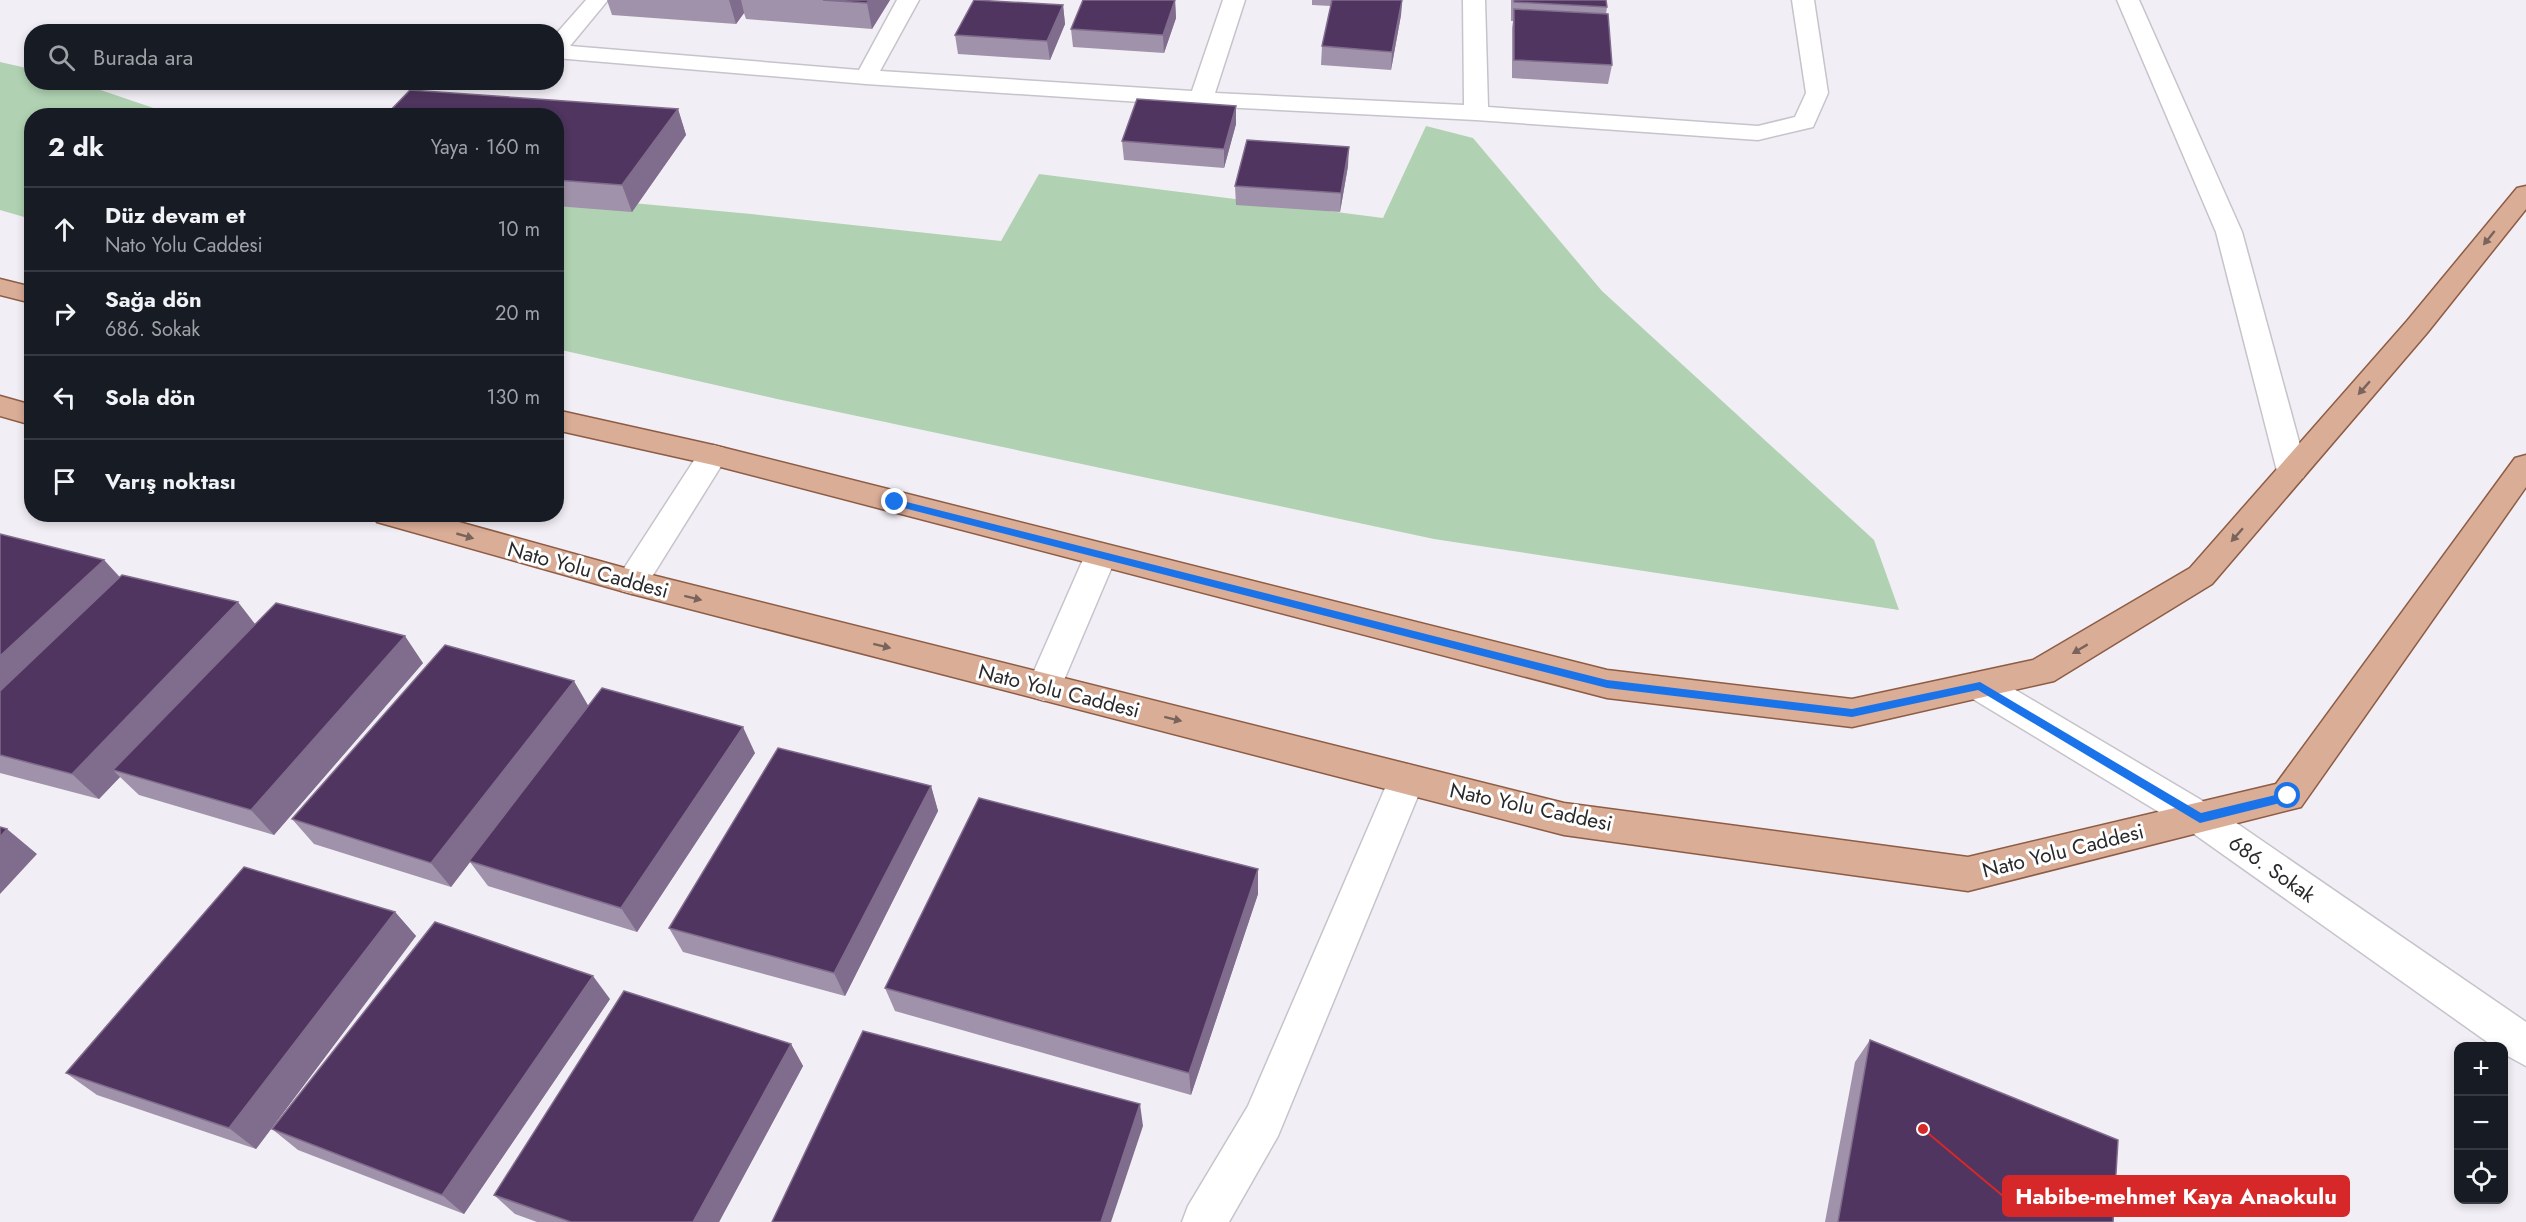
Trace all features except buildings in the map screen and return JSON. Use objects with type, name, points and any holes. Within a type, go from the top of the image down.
[{"type":"main road","points":[[564,422],[713,455],[1607,684],[1852,713],[2042,672],[2201,576],[2417,327],[2526,193]]},
{"type":"main road","points":[[0,287],[24,293]]},
{"type":"main road","points":[[0,406],[24,413]]},
{"type":"main road","name":"Nato Yolu Caddesi","points":[[417,522],[632,582],[1564,819],[1968,874],[2288,796],[2523,476]]},
{"type":"street","points":[[564,40],[597,0]]},
{"type":"street","points":[[866,77],[908,0]]},
{"type":"street","points":[[1201,99],[1234,0]]},
{"type":"street","points":[[1474,0],[1476,113]]},
{"type":"street","points":[[564,51],[866,77],[1201,99],[1476,113],[1758,133],[1806,122],[1817,93],[1803,0]]},
{"type":"street","points":[[2128,0],[2229,232],[2292,471]]},
{"type":"street","points":[[632,582],[713,455]]},
{"type":"street","points":[[1044,687],[1101,555]]},
{"type":"street","name":"686. Sokak","points":[[1980,686],[2200,818],[2526,1046]]},
{"type":"street","points":[[1204,1222],[1263,1121],[1407,779]]},
{"type":"green space","points":[[0,62],[24,67],[24,90],[101,90],[153,108],[24,108],[24,217],[0,210]]},
{"type":"green space","points":[[1426,126],[1473,138],[1602,291],[1874,540],[1899,610],[1434,539],[777,399],[564,351],[564,197],[1001,241],[1039,174],[1383,218]]},
{"type":"place","name":"Habibe-mehmet Kaya Anaokulu","points":[[1923,1129]]},
{"type":"route","points":[[895,502],[1607,684],[1852,713],[1980,686],[2200,818],[2288,796]]}]
